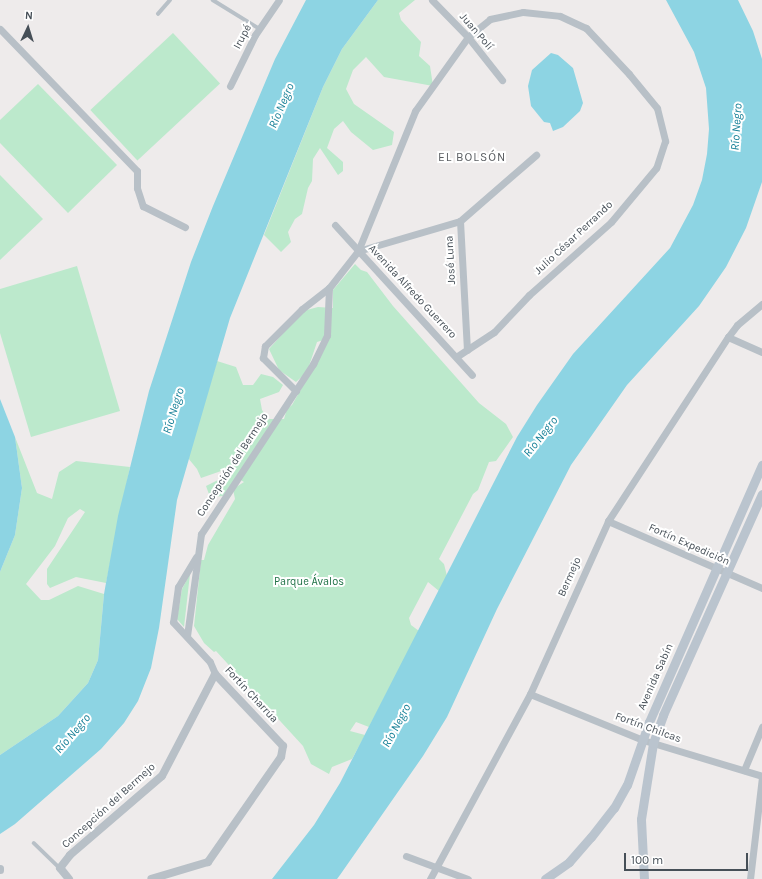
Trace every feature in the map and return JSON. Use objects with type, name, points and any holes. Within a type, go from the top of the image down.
[{"type":"main road","name":"Avenida Sabín","points":[[545,879],[569,862],[614,808],[627,785],[643,740],[716,568],[762,465]]},
{"type":"main road","name":"Avenida Sabín","points":[[644,879],[641,819],[653,743],[663,715],[762,494]]},
{"type":"street","name":"Irupé","points":[[230,86],[260,29],[279,0]]},
{"type":"street","name":"Juan Polí","points":[[432,0],[468,37],[502,80]]},
{"type":"street","name":"Julio César Perrando","points":[[358,251],[415,111],[468,37],[490,19],[523,12],[560,16],[586,28],[656,108],[665,141],[656,168],[611,222],[529,295],[494,332],[456,357]]},
{"type":"street","points":[[0,29],[137,171],[136,188],[143,206],[185,227]]},
{"type":"street","name":"José Luna","points":[[467,350],[460,221],[536,155]]},
{"type":"street","points":[[296,390],[263,358],[265,346],[302,309],[329,288],[358,251],[460,221]]},
{"type":"street","name":"Avenida Alfredo Guerrero","points":[[335,225],[472,375]]},
{"type":"street","name":"Concepción del Bermejo","points":[[187,636],[197,554],[201,534],[313,364],[327,335],[329,288]]},
{"type":"street","name":"Bermejo","points":[[430,879],[530,694],[608,521],[737,324],[762,304]]},
{"type":"street","points":[[728,337],[762,352]]},
{"type":"street","name":"Fortín Expedición","points":[[608,521],[762,588]]},
{"type":"street","name":"Concepción del Bermejo","points":[[174,622],[178,587],[197,554]]},
{"type":"street","name":"Fortín Charrúa","points":[[151,879],[208,862],[281,757],[283,746],[215,674],[210,662],[174,622]]},
{"type":"street","name":"Concepción del Bermejo","points":[[60,868],[70,855],[162,776],[215,674]]},
{"type":"street","name":"Fortín Chilcas","points":[[530,694],[643,740],[744,770],[762,777]]},
{"type":"street","points":[[744,770],[762,728]]},
{"type":"street","points":[[750,879],[762,777]]},
{"type":"street","points":[[406,856],[468,879]]},
{"type":"street","points":[[60,868],[69,879]]},
{"type":"lane","points":[[158,14],[170,0]]},
{"type":"lane","points":[[213,0],[260,29]]},
{"type":"lane","points":[[34,843],[60,868]]},
{"type":"green space","points":[[378,0],[415,0],[399,13],[401,20],[421,42],[419,56],[430,66],[433,86],[384,77],[366,57],[353,70],[346,89],[354,104],[394,132],[392,145],[373,150],[351,132],[343,121],[334,129],[327,148],[343,162],[343,171],[338,175],[320,148],[313,159],[312,181],[308,188],[302,214],[295,219],[288,232],[291,242],[281,252],[264,235],[323,87],[342,49]]},
{"type":"green space","points":[[173,33],[220,83],[137,161],[90,110]]},
{"type":"green space","points":[[38,84],[117,165],[68,213],[0,143],[0,120]]},
{"type":"green space","points":[[0,175],[43,219],[0,260]]},
{"type":"green space","name":"Parque Ávalos","points":[[355,264],[361,270],[367,272],[393,306],[479,403],[506,424],[513,437],[496,461],[489,462],[478,490],[473,494],[439,559],[444,564],[447,576],[439,591],[428,582],[409,618],[411,625],[419,631],[369,727],[356,722],[350,731],[365,735],[352,759],[332,767],[329,774],[311,764],[303,746],[216,651],[214,652],[204,643],[194,626],[201,560],[204,560],[208,545],[235,499],[233,489],[244,482],[239,479],[223,496],[210,497],[206,486],[224,477],[224,470],[201,478],[197,469],[188,458],[217,361],[236,367],[243,385],[253,385],[261,374],[273,377],[283,385],[279,392],[260,399],[262,410],[268,419],[284,419],[287,409],[292,405],[330,338],[317,342],[307,372],[296,382],[279,370],[269,349],[303,311],[318,307],[333,308],[333,290]]},
{"type":"green space","points":[[77,266],[120,411],[31,437],[0,333],[0,289]]},
{"type":"green space","points":[[15,437],[37,493],[52,499],[59,472],[76,461],[130,467],[106,583],[76,577],[50,588],[47,584],[47,569],[85,512],[80,509],[68,518],[55,546],[26,584],[41,600],[49,600],[78,586],[104,594],[98,660],[88,683],[58,716],[0,755],[0,572],[15,535],[22,488]]},
{"type":"green space","points":[[190,574],[184,627],[177,619],[182,589]]},
{"type":"water","name":"Río Negro","points":[[306,0],[378,0],[342,49],[323,87],[230,318],[177,500],[159,628],[151,668],[138,701],[124,723],[101,749],[15,824],[0,834],[0,755],[58,716],[88,683],[98,660],[104,594],[118,516],[149,391],[191,262],[213,206],[275,59]]},
{"type":"water","name":"Río Negro","points":[[666,0],[738,0],[753,31],[762,59],[762,182],[746,228],[726,267],[699,306],[627,385],[571,465],[497,609],[447,717],[423,756],[340,875],[337,879],[272,879],[314,825],[340,783],[517,437],[537,405],[573,354],[670,248],[693,205],[702,180],[707,154],[709,129],[706,88],[694,52]]},
{"type":"water","points":[[551,53],[558,55],[573,68],[583,103],[580,111],[563,127],[553,131],[550,123],[544,122],[531,106],[528,86],[532,70]]},
{"type":"water","points":[[0,399],[15,437],[22,488],[15,535],[0,572]]},
{"type":"district","name":"EL BOLSÓN","points":[[472,158]]}]
